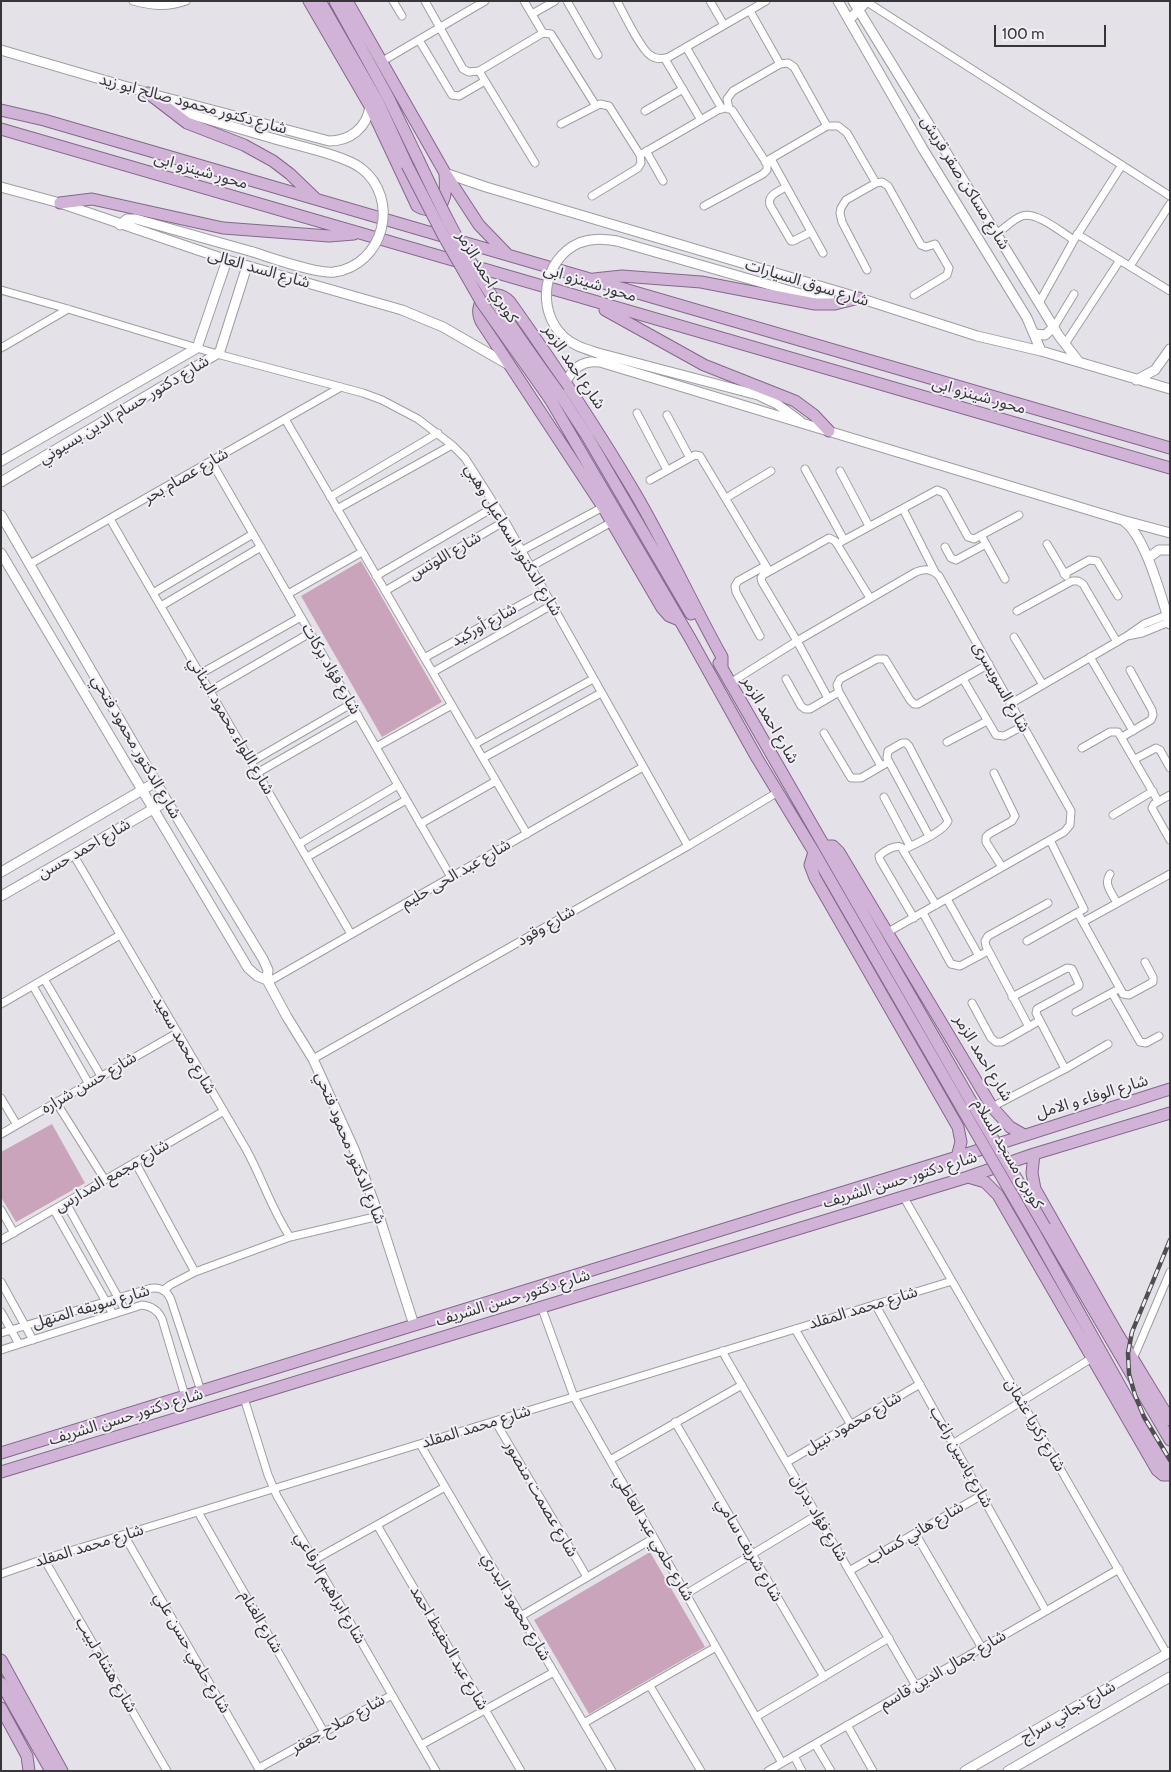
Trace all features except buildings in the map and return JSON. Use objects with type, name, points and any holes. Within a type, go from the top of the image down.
[{"type":"main road","points":[[309,1],[370,106],[418,206],[432,210],[441,204],[445,194],[445,173]]},
{"type":"main road","name":"كوبري احمد الزمر","points":[[320,1],[378,102],[443,235],[467,278],[504,336],[554,396]]},
{"type":"main road","name":"كوبري احمد الزمر","points":[[335,1],[388,97],[448,221],[554,396]]},
{"type":"main road","points":[[347,1],[445,173],[480,225],[509,255]]},
{"type":"main road","points":[[153,94],[187,123],[244,145],[273,161],[290,174],[317,200]]},
{"type":"main road","name":"محور شينزو ابى","points":[[1,110],[44,120],[1170,448]]},
{"type":"main road","name":"محور شينزو ابى","points":[[1,129],[1170,468]]},
{"type":"main road","points":[[60,203],[92,199],[210,226],[235,229],[329,236],[359,234]]},
{"type":"main road","points":[[591,280],[622,276],[701,282],[815,304],[835,304],[854,296]]},
{"type":"main road","name":"شارع احمد الزمر","points":[[492,295],[507,298],[566,382],[635,494],[722,657],[722,668],[819,849],[778,792],[679,620],[670,616],[662,608],[603,507],[479,319],[478,309],[483,300],[492,295]]},
{"type":"main road","points":[[589,300],[704,365],[795,401],[814,415],[829,431]]},
{"type":"main road","points":[[554,396],[679,620]]},
{"type":"main road","points":[[554,396],[587,436],[722,668]]},
{"type":"main road","name":"شارع احمد الزمر","points":[[957,1157],[961,1148],[961,1137],[954,1120],[815,878],[810,865],[819,849],[833,846],[839,852],[992,1107],[1004,1122],[1024,1135]]},
{"type":"main road","name":"كوبرى مسجد السلام","points":[[819,849],[1040,1230],[1170,1440]]},
{"type":"main road","name":"شارع الوفاء و الامل","points":[[1024,1135],[1170,1089]]},
{"type":"main road","points":[[1140,1098],[1147,1119]]},
{"type":"main road","points":[[954,1120],[968,1124],[978,1121],[987,1115],[992,1107]]},
{"type":"main road","points":[[1170,1113],[1034,1154],[1032,1173],[1035,1189],[1170,1420]]},
{"type":"main road","name":"شارع دكتور حسن الشريف","points":[[1,1453],[1024,1135]]},
{"type":"main road","name":"شارع دكتور حسن الشريف","points":[[1,1472],[968,1177],[1034,1154]]},
{"type":"main road","points":[[968,1177],[985,1182],[1001,1200],[1157,1470],[1163,1475],[1170,1475]]},
{"type":"main road","points":[[1001,1200],[1007,1188],[1015,1184],[1024,1183],[1035,1189]]},
{"type":"main road","name":"كوبرى مسجد السلام","points":[[1040,1230],[1170,1475]]},
{"type":"main road","points":[[593,1270],[599,1289]]},
{"type":"main road","points":[[482,1304],[488,1322]]},
{"type":"main road","points":[[1,1660],[62,1771]]},
{"type":"main road","points":[[1,1682],[51,1771]]},
{"type":"main road","points":[[1,1708],[25,1750],[29,1762],[29,1771]]},
{"type":"main road","points":[[1,1724],[29,1771]]},
{"type":"street","points":[[133,1],[149,6],[163,7],[186,1]]},
{"type":"street","points":[[393,1],[402,16]]},
{"type":"street","points":[[425,1],[464,69],[469,72],[480,71],[543,33],[548,32],[553,36],[596,106]]},
{"type":"street","points":[[381,62],[485,1]]},
{"type":"street","points":[[524,1],[543,33]]},
{"type":"street","points":[[532,14],[555,1]]},
{"type":"street","points":[[567,1],[598,55]]},
{"type":"street","points":[[617,1],[646,51],[654,58],[665,59],[766,1]]},
{"type":"street","points":[[710,1],[724,25]]},
{"type":"street","name":"شارع مساكن صقر قريش","points":[[853,1],[1038,303],[1079,362]]},
{"type":"street","points":[[849,20],[867,1],[1170,196]]},
{"type":"street","name":"شارع مساكن صقر قريش","points":[[842,3],[849,20],[923,149],[1035,334],[1041,351]]},
{"type":"street","points":[[750,11],[780,64]]},
{"type":"street","points":[[419,40],[452,95],[459,96],[485,81]]},
{"type":"street","points":[[686,47],[725,109],[735,113],[786,187],[822,253]]},
{"type":"street","name":"شارع دكتور محمود صالح ابو زيد","points":[[1,50],[153,94],[329,141],[346,138],[356,132],[364,123],[370,106]]},
{"type":"street","points":[[665,59],[701,120]]},
{"type":"street","points":[[725,109],[727,99],[733,91],[780,64],[788,63],[794,67],[827,126]]},
{"type":"street","points":[[480,71],[535,163]]},
{"type":"street","points":[[645,111],[683,89]]},
{"type":"street","points":[[120,225],[127,220],[136,219],[324,272],[340,271],[355,265],[368,255],[377,242],[383,227],[384,211],[381,195],[374,181],[363,169],[342,158],[189,114],[153,94]]},
{"type":"street","points":[[561,124],[596,106],[604,104],[612,109],[663,180]]},
{"type":"street","points":[[592,196],[638,168],[643,153],[701,120],[725,109]]},
{"type":"street","points":[[704,206],[765,172],[768,161],[827,126],[838,126],[847,133],[876,183]]},
{"type":"street","points":[[1038,303],[1076,237],[1122,165]]},
{"type":"street","name":"شارع سوق السيارات","points":[[445,173],[486,187],[854,296],[977,336],[1041,351],[1170,389]]},
{"type":"street","points":[[867,270],[842,222],[840,213],[846,200],[876,183],[882,182],[888,186],[921,245],[925,247],[935,244],[949,268],[946,275],[914,295]]},
{"type":"street","name":"شارع السد العالى","points":[[1,187],[60,203],[227,260],[409,313],[442,327],[510,366]]},
{"type":"street","points":[[786,187],[770,196],[770,205],[791,241],[811,232]]},
{"type":"street","points":[[1130,266],[1170,204]]},
{"type":"street","points":[[996,234],[1018,218],[1030,215],[1120,260],[1170,291]]},
{"type":"street","points":[[803,423],[777,404],[758,395],[598,353],[572,342],[557,329],[552,320],[547,306],[546,290],[548,280],[556,262],[563,254],[589,240],[599,239],[617,242],[815,298],[831,299],[854,296]]},
{"type":"street","name":"شارع دكتور حسام الدين بسيوني","points":[[1,461],[197,348],[227,260]]},
{"type":"street","points":[[1065,344],[1120,260]]},
{"type":"street","name":"شارع دكتور حسام الدين بسيوني","points":[[1,482],[217,354],[220,350],[247,266]]},
{"type":"street","name":"شارع الدكتور اسماعيل وهبي","points":[[1,290],[217,354],[363,393],[418,419],[452,444],[465,458],[505,521],[688,846]]},
{"type":"street","points":[[1035,334],[1045,335],[1054,327],[1074,294]]},
{"type":"street","points":[[1,348],[68,309]]},
{"type":"street","points":[[1136,380],[1154,370],[1168,356]]},
{"type":"street","points":[[566,382],[571,373],[579,366],[589,362],[600,362],[1122,520],[1170,532]]},
{"type":"street","name":"شارع عصام بحر","points":[[30,564],[341,387]]},
{"type":"street","points":[[637,413],[667,470]]},
{"type":"street","points":[[667,415],[690,458]]},
{"type":"street","points":[[285,419],[527,834]]},
{"type":"street","points":[[330,497],[438,433]]},
{"type":"street","points":[[337,509],[452,444]]},
{"type":"street","points":[[650,480],[696,455],[700,456],[767,569]]},
{"type":"street","name":"شارع فؤاد بركات","points":[[211,461],[451,877]]},
{"type":"street","points":[[805,469],[870,598]]},
{"type":"street","points":[[726,498],[771,471]]},
{"type":"street","points":[[840,471],[869,526]]},
{"type":"street","points":[[760,636],[736,592],[735,586],[738,581],[767,569],[825,539],[841,542],[935,490],[941,490],[968,537],[973,539],[1019,515]]},
{"type":"street","name":"شارع اللوتس","points":[[376,576],[496,506]]},
{"type":"street","points":[[521,551],[603,507]]},
{"type":"street","name":"شارع السويسرى","points":[[888,932],[1050,840],[1067,828],[1071,820],[1071,811],[935,573],[903,509]]},
{"type":"street","name":"شارع الدكتور محمود فتحي","points":[[1,515],[167,801],[263,959],[268,970],[268,981],[287,1017],[313,1059],[345,1126],[379,1216],[414,1325]]},
{"type":"street","name":"شارع اللواء محمود البناني","points":[[110,519],[351,934]]},
{"type":"street","points":[[1010,704],[1117,642],[1144,624],[1169,620],[1148,558],[1134,530],[1122,520]]},
{"type":"street","name":"شارع اللوتس","points":[[385,591],[505,521]]},
{"type":"street","points":[[530,567],[612,522]]},
{"type":"street","points":[[153,593],[253,534]]},
{"type":"street","points":[[981,535],[1005,579]]},
{"type":"street","points":[[945,547],[951,558],[956,560],[986,544]]},
{"type":"street","points":[[1047,544],[1070,583]]},
{"type":"street","points":[[160,606],[261,547]]},
{"type":"street","points":[[1148,558],[1159,550],[1170,549],[1170,557]]},
{"type":"street","points":[[288,594],[362,552]]},
{"type":"street","name":"شارع الدكتور محمود فتحي","points":[[1,553],[152,810],[248,968],[257,976],[268,981]]},
{"type":"street","points":[[1064,574],[1089,560],[1097,560],[1118,596]]},
{"type":"street","points":[[767,569],[762,576],[762,582],[828,698]]},
{"type":"street","points":[[730,683],[797,641],[920,570],[926,569],[935,573]]},
{"type":"street","points":[[1017,611],[1078,580],[1083,584],[1117,642]]},
{"type":"street","name":"شارع أوركيد","points":[[424,658],[544,592]]},
{"type":"street","name":"شارع أوركيد","points":[[433,672],[552,605]]},
{"type":"street","points":[[200,674],[301,617]]},
{"type":"street","points":[[210,691],[310,633]]},
{"type":"street","points":[[1014,637],[1043,685]]},
{"type":"street","points":[[1090,657],[1133,731]]},
{"type":"street","points":[[881,766],[838,692],[837,685],[840,679],[879,658],[887,660],[914,704],[921,703],[988,664]]},
{"type":"street","points":[[1122,737],[1151,720],[1153,712],[1130,670]]},
{"type":"street","points":[[475,744],[593,678]]},
{"type":"street","points":[[786,679],[803,708],[810,709],[838,692]]},
{"type":"street","points":[[963,680],[993,733],[998,736],[1004,736],[1023,726]]},
{"type":"street","points":[[483,758],[601,693]]},
{"type":"street","points":[[251,762],[351,704]]},
{"type":"street","points":[[376,747],[452,705]]},
{"type":"street","points":[[258,773],[358,715]]},
{"type":"street","points":[[947,742],[987,721]]},
{"type":"street","points":[[1082,748],[1113,731],[1118,732],[1158,801]]},
{"type":"street","points":[[824,733],[851,778],[861,778],[889,761]]},
{"type":"street","points":[[903,850],[929,836],[945,826],[948,823],[948,818],[907,744],[902,743],[888,751],[886,756],[929,836]]},
{"type":"street","points":[[1134,759],[1156,748],[1160,750],[1170,768]]},
{"type":"street","name":"شارع عبد الحى حليم","points":[[268,981],[643,767]]},
{"type":"street","points":[[994,773],[1015,816],[1012,821],[988,834],[986,837],[986,842],[1002,867]]},
{"type":"street","points":[[420,824],[496,781]]},
{"type":"street","name":"شارع احمد حسن","points":[[1,872],[156,782]]},
{"type":"street","points":[[299,844],[398,785]]},
{"type":"street","points":[[1113,815],[1153,791]]},
{"type":"street","name":"شارع وقود","points":[[313,1059],[688,846],[778,792]]},
{"type":"street","points":[[1170,795],[1158,801],[1152,808],[1170,840]]},
{"type":"street","points":[[884,797],[910,846]]},
{"type":"street","points":[[307,857],[406,800]]},
{"type":"street","name":"شارع احمد حسن","points":[[1,896],[167,801]]},
{"type":"street","points":[[1027,942],[1084,910],[1084,906],[1050,840]]},
{"type":"street","points":[[914,918],[879,858],[882,853],[896,846],[901,847],[936,905]]},
{"type":"street","name":"شارع محمد سعيد","points":[[74,854],[256,1167],[279,1220],[290,1237]]},
{"type":"street","points":[[1110,874],[1107,879],[1107,885],[1117,903]]},
{"type":"street","points":[[1083,922],[1170,874]]},
{"type":"street","points":[[947,899],[979,956]]},
{"type":"street","points":[[1028,1027],[985,944],[988,936],[1048,903]]},
{"type":"street","points":[[923,913],[951,964],[960,966],[988,951]]},
{"type":"street","points":[[1078,913],[1123,994],[1129,995],[1152,982],[1153,977],[1145,962]]},
{"type":"street","points":[[1,1004],[120,935]]},
{"type":"street","points":[[1012,997],[1067,968],[1071,968],[1079,986],[1037,1009],[1036,1013],[1065,1069]]},
{"type":"street","points":[[44,979],[101,1076]]},
{"type":"street","points":[[32,986],[89,1084]]},
{"type":"street","points":[[1076,1012],[1119,989]]},
{"type":"street","points":[[1112,993],[1140,1042],[1146,1043],[1159,1036]]},
{"type":"street","points":[[972,1003],[991,1038],[996,1042],[1002,1042],[1039,1021]]},
{"type":"street","name":"شارع حسن شراره","points":[[3,1133],[177,1033]]},
{"type":"street","points":[[992,1107],[1108,1044]]},
{"type":"street","points":[[1,1098],[17,1125]]},
{"type":"street","points":[[56,1102],[105,1180]]},
{"type":"street","name":"شارع مجمع المدارس","points":[[1,1240],[224,1111]]},
{"type":"street","points":[[1,1124],[3,1133]]},
{"type":"street","points":[[135,1162],[195,1272]]},
{"type":"street","name":"شارع زكريا عثمان","points":[[903,1196],[1168,1653]]},
{"type":"street","points":[[66,1203],[125,1310]]},
{"type":"street","points":[[1,1210],[14,1232]]},
{"type":"street","points":[[54,1210],[113,1314]]},
{"type":"street","points":[[164,1290],[195,1272],[290,1237],[379,1216]]},
{"type":"street","points":[[1133,1359],[1170,1272]]},
{"type":"street","name":"شارع محمد المقلد","points":[[1,1574],[44,1559],[952,1280]]},
{"type":"street","points":[[1,1282],[34,1340]]},
{"type":"street","name":"شارع سويقه المنهل","points":[[1,1333],[152,1288],[164,1290],[171,1300],[201,1391]]},
{"type":"street","name":"شارع ياسين راغب","points":[[875,1304],[1046,1611]]},
{"type":"street","name":"شارع سويقه المنهل","points":[[1,1350],[142,1305],[151,1307],[160,1315],[185,1396]]},
{"type":"street","name":"شارع حلمي عبد العاطي","points":[[542,1306],[574,1397],[782,1762]]},
{"type":"street","points":[[1,1312],[19,1344]]},
{"type":"street","points":[[795,1328],[850,1425]]},
{"type":"street","name":"شارع فؤاد بدران","points":[[722,1351],[916,1686]]},
{"type":"street","points":[[954,1443],[1092,1358]]},
{"type":"street","name":"شارع محمود نبيل","points":[[786,1462],[920,1384]]},
{"type":"street","points":[[610,1460],[742,1385]]},
{"type":"street","name":"شارع ابراهيم الرفاعي","points":[[244,1398],[273,1489],[436,1771]]},
{"type":"street","name":"شارع عصمت منصور","points":[[496,1421],[587,1577]]},
{"type":"street","name":"شارع شريف سامي","points":[[675,1422],[824,1677]]},
{"type":"street","name":"شارع محمود البدري","points":[[420,1444],[612,1771]]},
{"type":"street","points":[[314,1560],[445,1486]]},
{"type":"street","name":"شارع هاني كساب","points":[[849,1571],[982,1495]]},
{"type":"street","name":"شارع الغنام","points":[[198,1512],[324,1732]]},
{"type":"street","points":[[686,1594],[817,1515]]},
{"type":"street","name":"شارع عبد الحفيظ احمد","points":[[377,1525],[521,1771]]},
{"type":"street","points":[[915,1533],[982,1648]]},
{"type":"street","name":"شارع حلمي حسن علي","points":[[124,1535],[259,1770]]},
{"type":"street","points":[[521,1616],[654,1538]]},
{"type":"street","name":"شارع هشام لبيب","points":[[44,1559],[167,1771]]},
{"type":"street","name":"شارع جمال الدين قاسم","points":[[771,1770],[1119,1569]]},
{"type":"street","points":[[756,1717],[889,1638]]},
{"type":"street","points":[[584,1724],[716,1647]]},
{"type":"street","name":"شارع نجاتي سراج","points":[[966,1771],[1168,1653]]},
{"type":"street","points":[[421,1745],[554,1672]]},
{"type":"street","name":"شارع نجاتي سراج","points":[[1008,1771],[1170,1677]]},
{"type":"street","points":[[650,1686],[701,1771]]},
{"type":"street","name":"شارع صلاح جعفر","points":[[259,1770],[392,1695]]},
{"type":"street","points":[[847,1725],[873,1771]]},
{"type":"street","points":[[815,1744],[831,1771]]},
{"type":"street","points":[[794,1756],[802,1771]]},
{"type":"shaded area","points":[[361,561],[442,702],[382,737],[301,596]]},
{"type":"shaded area","points":[[52,1124],[85,1183],[16,1222],[1,1197],[1,1152]]},
{"type":"shaded area","points":[[650,1552],[705,1647],[589,1714],[534,1620]]},
{"type":"railway","points":[[1170,1240],[1132,1332],[1128,1353],[1129,1374],[1135,1395],[1144,1417],[1170,1460]]}]
